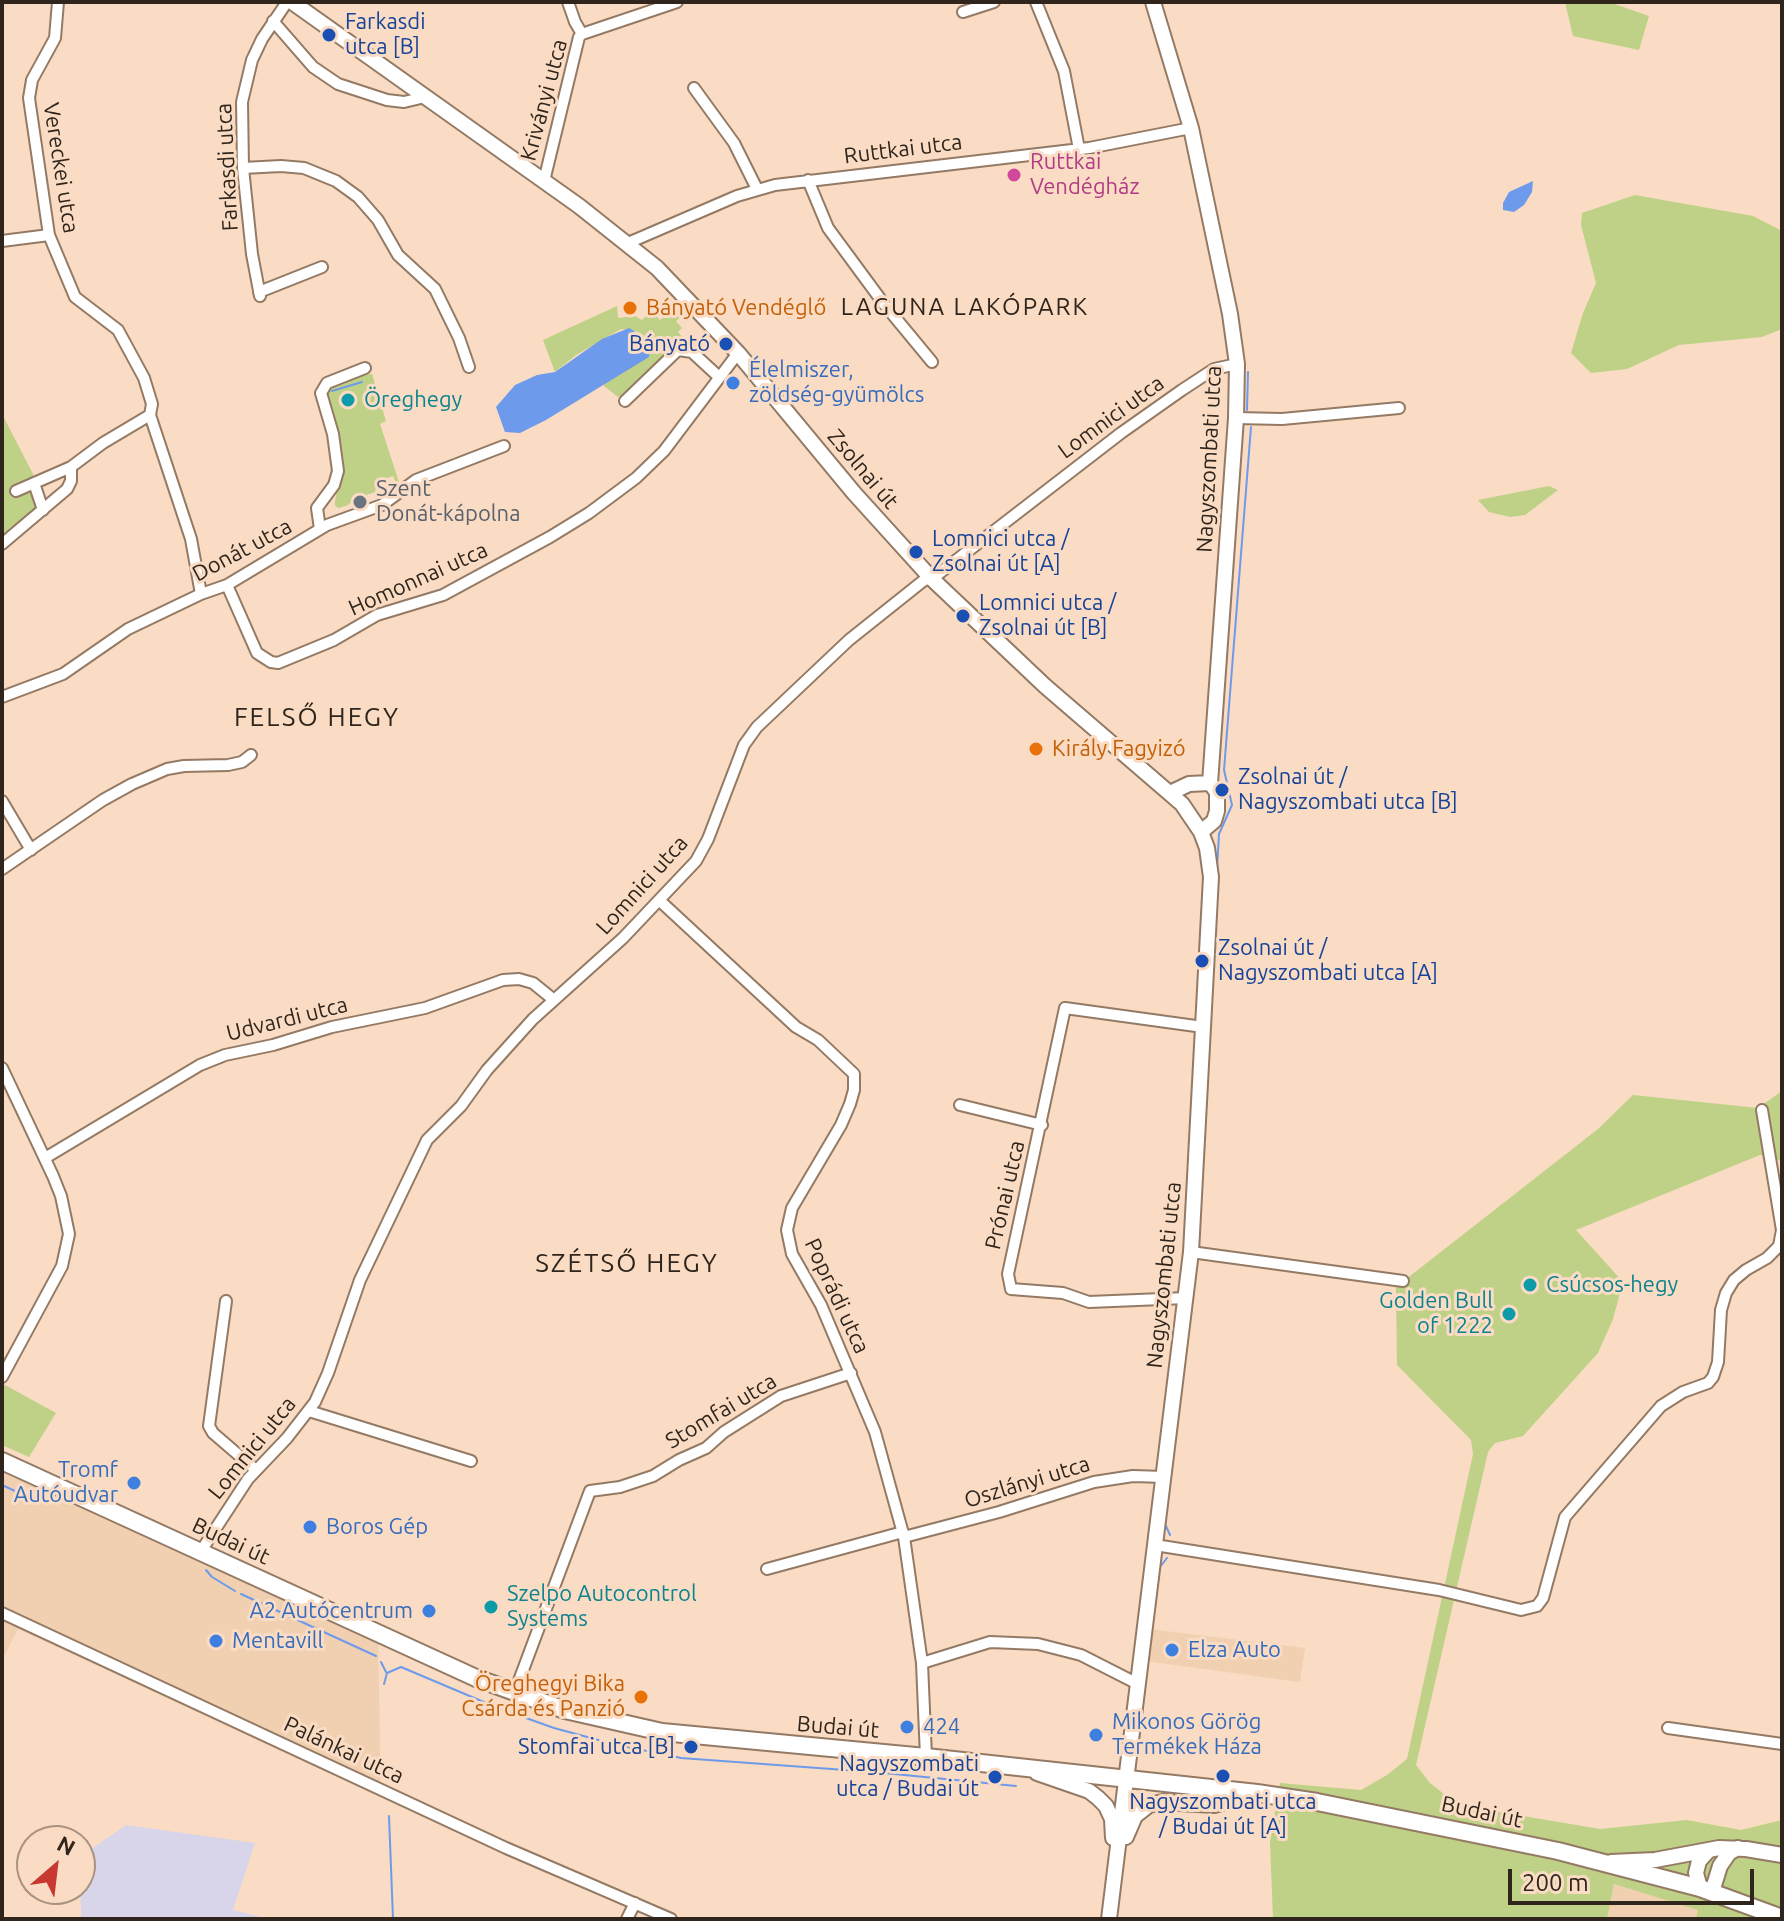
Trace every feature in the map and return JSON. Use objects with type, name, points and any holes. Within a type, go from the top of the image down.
[{"type":"main road","name":"Budai út","points":[[2,1461],[514,1694],[590,1717],[662,1732],[1257,1793],[1456,1828],[1602,1861],[1706,1890],[1782,1918]]},
{"type":"street","name":"Vereckei utca","points":[[58,2],[55,38],[36,70],[29,98],[49,235],[75,297],[118,330],[141,370],[152,404],[150,415],[191,539],[201,594]]},
{"type":"street","name":"Farkasdi utca","points":[[290,2],[273,21],[252,60],[243,87],[243,168],[252,254],[260,294],[322,267]]},
{"type":"street","name":"Zsolnai út","points":[[290,2],[544,181],[628,243],[681,290],[738,353],[854,493],[931,578],[1035,677],[1170,793],[1190,813],[1201,832]]},
{"type":"street","points":[[568,2],[582,34]]},
{"type":"street","name":"Kriványi utca","points":[[544,181],[579,37],[677,2]]},
{"type":"street","points":[[963,12],[994,2]]},
{"type":"street","points":[[1036,2],[1064,71],[1079,149]]},
{"type":"street","name":"Nagyszombati utca","points":[[1116,1864],[1191,1252],[1211,877],[1201,832],[1214,821],[1217,811],[1217,792],[1210,783],[1236,418],[1237,364],[1230,314],[1191,128],[1153,2]]},
{"type":"street","points":[[273,21],[313,67],[338,84],[387,100],[404,102],[425,97]]},
{"type":"street","points":[[694,88],[734,143],[757,189]]},
{"type":"street","name":"Ruttkai utca","points":[[628,243],[757,189],[808,180],[1079,149],[1191,128]]},
{"type":"street","points":[[243,168],[304,168],[336,181],[358,197],[378,220],[398,255],[435,289],[459,338],[469,367]]},
{"type":"street","points":[[808,180],[828,228],[932,362]]},
{"type":"street","points":[[2,241],[49,235]]},
{"type":"street","points":[[625,401],[678,350],[692,352],[719,377]]},
{"type":"street","name":"Homonnai utca","points":[[227,585],[257,653],[263,659],[278,663],[307,653],[377,615],[457,587],[550,537],[636,478],[664,451],[738,353]]},
{"type":"street","name":"Lomnici utca","points":[[201,1551],[256,1470],[309,1411],[328,1373],[360,1280],[421,1149],[461,1106],[499,1056],[554,1000],[614,946],[702,852],[744,745],[757,727],[849,640],[923,581],[1182,390],[1214,369],[1237,364]]},
{"type":"street","points":[[320,529],[317,508],[334,485],[338,471],[333,434],[321,393],[327,383],[365,368]]},
{"type":"street","points":[[1236,418],[1282,419],[1399,408]]},
{"type":"street","points":[[16,491],[71,467],[103,443],[150,415]]},
{"type":"street","name":"Donát utca","points":[[2,697],[63,674],[117,636],[201,594],[227,585],[320,529],[382,505],[434,471],[504,446]]},
{"type":"street","points":[[2,544],[67,489],[71,481],[71,467]]},
{"type":"street","points":[[34,483],[43,510]]},
{"type":"street","points":[[2,869],[103,800],[155,774],[184,766],[228,765],[242,762],[251,755]]},
{"type":"street","points":[[1170,793],[1189,784],[1210,783]]},
{"type":"street","points":[[2,801],[31,850]]},
{"type":"street","name":"Poprádi utca","points":[[659,900],[796,1027],[818,1040],[854,1074],[854,1090],[841,1125],[799,1194],[787,1230],[792,1254],[821,1305],[875,1432],[903,1534],[922,1663],[926,1757]]},
{"type":"street","name":"Udvardi utca","points":[[45,1158],[200,1065],[225,1055],[356,1021],[425,1008],[503,980],[519,979],[533,983],[554,1000]]},
{"type":"street","name":"Prónai utca","points":[[1186,1298],[1096,1303],[1054,1291],[1011,1289],[1010,1262],[1065,1008],[1203,1027]]},
{"type":"street","points":[[2,1068],[61,1196],[69,1234],[62,1266],[2,1377]]},
{"type":"street","name":"Prónai utca","points":[[960,1105],[1042,1125]]},
{"type":"street","points":[[1155,1545],[1439,1590],[1521,1610],[1537,1606],[1545,1591],[1560,1530],[1573,1505],[1661,1406],[1683,1392],[1708,1383],[1713,1377],[1718,1362],[1721,1310],[1726,1293],[1734,1280],[1779,1246],[1782,1230],[1762,1110]]},
{"type":"street","points":[[1191,1252],[1403,1281]]},
{"type":"street","points":[[226,1301],[209,1426],[256,1470]]},
{"type":"street","name":"Stomfai utca","points":[[514,1694],[590,1491],[620,1487],[653,1476],[706,1448],[724,1432],[781,1396],[851,1373]]},
{"type":"street","points":[[309,1411],[471,1461]]},
{"type":"street","name":"Oszlányi utca","points":[[767,1569],[1007,1510],[1094,1482],[1133,1476],[1164,1477]]},
{"type":"street","name":"Palánkai utca","points":[[2,1613],[506,1848],[671,1919]]},
{"type":"street","points":[[922,1663],[990,1642],[1038,1644],[1081,1655],[1138,1684]]},
{"type":"street","points":[[1668,1728],[1782,1744]]},
{"type":"street","points":[[1022,1767],[1089,1791],[1102,1801],[1112,1819],[1116,1864],[1109,1919]]},
{"type":"street","points":[[1116,1864],[1131,1822],[1138,1812],[1149,1805],[1163,1802],[1214,1805],[1257,1793]]},
{"type":"street","points":[[1709,1850],[1699,1861],[1696,1873],[1706,1890],[1729,1853],[1739,1848]]},
{"type":"street","points":[[1602,1861],[1655,1860],[1739,1848],[1782,1855]]},
{"type":"street","points":[[627,1919],[635,1903]]},
{"type":"shaded area","points":[[2,1469],[378,1638],[381,1797],[18,1629],[2,1660]]},
{"type":"shaded area","points":[[1149,1629],[1305,1648],[1300,1682],[1145,1661]]},
{"type":"shaded area","points":[[126,1825],[255,1843],[233,1910],[269,1919],[81,1919],[81,1905],[96,1905],[96,1846]]},
{"type":"shaded area","points":[[1614,1884],[1699,1910],[1696,1919],[1607,1919]]},
{"type":"green space","points":[[1565,2],[1609,2],[1649,16],[1639,50],[1573,36]]},
{"type":"green space","points":[[1635,195],[1753,216],[1782,231],[1782,329],[1762,337],[1679,345],[1627,369],[1591,373],[1571,353],[1596,283],[1581,225],[1582,213]]},
{"type":"green space","points":[[617,306],[618,318],[635,316],[642,320],[646,316],[651,317],[653,312],[660,320],[678,307],[684,314],[676,321],[682,328],[678,332],[684,339],[681,347],[676,350],[664,346],[665,357],[632,391],[618,397],[604,386],[604,382],[648,357],[645,337],[636,331],[621,329],[576,355],[555,372],[543,340]]},
{"type":"green space","points":[[372,374],[386,421],[380,424],[399,482],[396,483],[393,476],[376,482],[380,490],[375,489],[376,492],[356,498],[339,508],[335,506],[335,501],[343,462],[336,429],[325,400],[326,389],[356,375]]},
{"type":"green space","points":[[2,414],[33,474],[38,507],[2,534]]},
{"type":"green space","points":[[1549,486],[1558,490],[1525,515],[1510,517],[1489,512],[1478,500]]},
{"type":"green space","points":[[1782,1091],[1782,1161],[1760,1155],[1576,1230],[1623,1282],[1613,1319],[1598,1353],[1523,1436],[1495,1443],[1488,1452],[1416,1765],[1430,1783],[1458,1805],[1600,1829],[1687,1820],[1741,1830],[1782,1820],[1782,1919],[1696,1919],[1698,1910],[1614,1884],[1607,1919],[1273,1919],[1270,1842],[1280,1783],[1361,1790],[1407,1759],[1473,1454],[1471,1440],[1397,1365],[1396,1287],[1598,1129],[1633,1095],[1758,1108]]},
{"type":"green space","points":[[5,1385],[56,1413],[29,1457],[2,1445],[2,1388]]},
{"type":"water","points":[[1533,181],[1532,192],[1524,205],[1514,212],[1503,210],[1509,192]]},
{"type":"water","name":"Bányató","points":[[629,328],[646,338],[649,357],[546,420],[520,433],[505,432],[496,407],[515,385],[537,375],[555,372],[602,339]]},
{"type":"waterway","points":[[1247,410],[1248,372]]},
{"type":"waterway","points":[[332,391],[362,382]]},
{"type":"waterway","points":[[1217,869],[1219,834],[1232,805],[1224,770],[1251,427]]},
{"type":"waterway","points":[[1166,1509],[1197,1264]]},
{"type":"waterway","points":[[2,1485],[15,1491]]},
{"type":"waterway","points":[[1165,1524],[1170,1535]]},
{"type":"waterway","points":[[1156,1594],[1160,1567],[1167,1558]]},
{"type":"waterway","points":[[206,1570],[235,1591]]},
{"type":"waterway","points":[[241,1594],[376,1656]]},
{"type":"waterway","points":[[381,1662],[386,1672]]},
{"type":"waterway","points":[[384,1684],[387,1673],[401,1667],[498,1708],[613,1744],[681,1758],[859,1771]]},
{"type":"waterway","points":[[1147,1671],[1139,1739],[1148,1755]]},
{"type":"waterway","points":[[874,1772],[1016,1786]]},
{"type":"waterway","points":[[389,1816],[393,1919]]},
{"type":"place","name":"Farkasdi utca [B]","points":[[329,35]]},
{"type":"place","name":"Ruttkai Vendégház","points":[[1014,175]]},
{"type":"place","name":"Bányató Vendéglő","points":[[630,308]]},
{"type":"place","name":"Bányató","points":[[726,344]]},
{"type":"place","name":"Élelmiszer, zöldség-gyümölcs","points":[[733,383]]},
{"type":"place","name":"Öreghegy","points":[[348,400]]},
{"type":"place","name":"Szent Donát-kápolna","points":[[360,502]]},
{"type":"place","name":"Lomnici utca / Zsolnai út [A]","points":[[916,552]]},
{"type":"place","name":"Lomnici utca / Zsolnai út [B]","points":[[963,616]]},
{"type":"place","name":"Király Fagyizó","points":[[1036,749]]},
{"type":"place","name":"Zsolnai út / Nagyszombati utca [B]","points":[[1222,790]]},
{"type":"place","name":"Zsolnai út / Nagyszombati utca [A]","points":[[1202,961]]},
{"type":"place","name":"Csúcsos-hegy","points":[[1530,1285]]},
{"type":"place","name":"Golden Bull of 1222","points":[[1509,1314]]},
{"type":"place","name":"Tromf Autóudvar","points":[[134,1483]]},
{"type":"place","name":"Boros Gép","points":[[310,1527]]},
{"type":"place","name":"Szelpo Autocontrol Systems","points":[[491,1607]]},
{"type":"place","name":"A2 Autócentrum","points":[[429,1611]]},
{"type":"place","name":"Mentavill","points":[[216,1641]]},
{"type":"place","name":"Elza Auto","points":[[1172,1650]]},
{"type":"place","name":"Öreghegyi Bika Csárda és Panzió","points":[[641,1697]]},
{"type":"place","name":"424","points":[[907,1727]]},
{"type":"place","name":"Mikonos Görög Termékek Háza","points":[[1096,1735]]},
{"type":"place","name":"Stomfai utca [B]","points":[[691,1747]]},
{"type":"place","name":"Nagyszombati utca / Budai út [A]","points":[[1223,1776]]},
{"type":"place","name":"Nagyszombati utca / Budai út","points":[[995,1777]]},
{"type":"district","name":"LAGUNA LAKÓPARK","points":[[965,307]]},
{"type":"district","name":"FELSŐ HEGY","points":[[317,717]]},
{"type":"district","name":"SZÉTSŐ HEGY","points":[[627,1263]]}]
